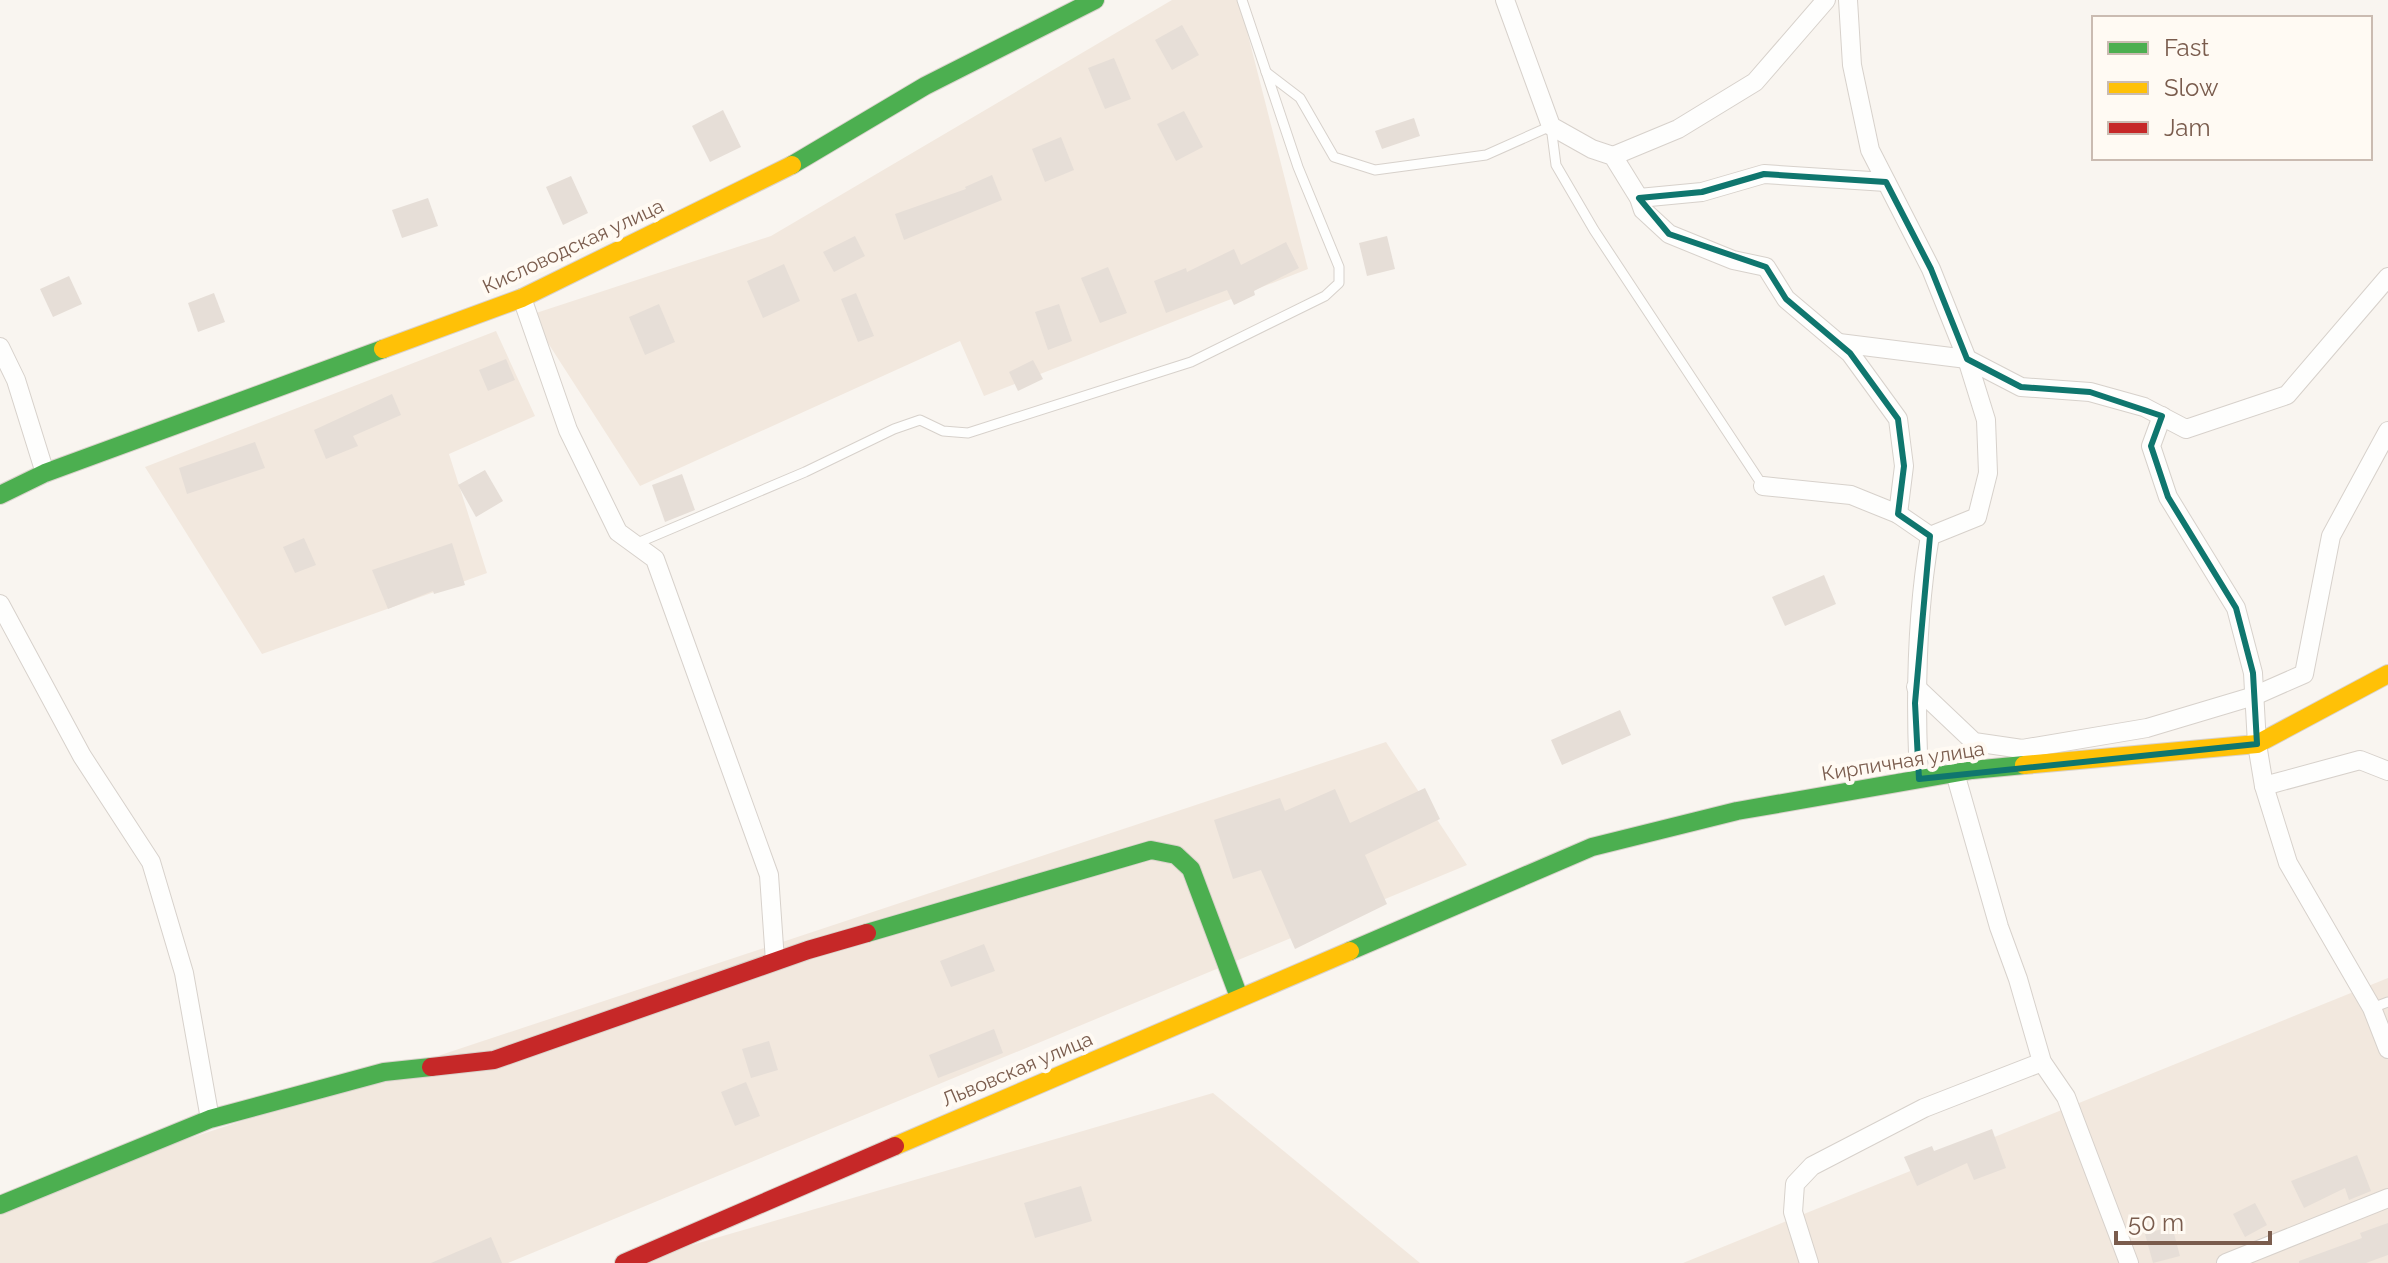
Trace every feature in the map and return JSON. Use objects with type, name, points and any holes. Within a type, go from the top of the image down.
[{"type":"street","name":"Кисловодская улица","points":[[0,495],[45,473],[522,298],[793,165],[925,86],[1095,0]]},
{"type":"street","points":[[1505,0],[1551,126],[1592,149],[1613,156],[1643,210],[1669,234],[1733,260],[1766,267],[1786,299],[1850,353],[1898,419],[1904,466],[1898,514]]},
{"type":"street","points":[[1613,156],[1678,129],[1755,82],[1826,0]]},
{"type":"street","points":[[1848,0],[1852,65],[1870,150],[1931,269],[1967,359],[1986,420],[1988,473],[1977,517],[1930,536]]},
{"type":"street","points":[[1639,198],[1702,192],[1764,174],[1886,182]]},
{"type":"street","points":[[1839,343],[1967,359],[2021,387],[2090,392],[2144,407],[2186,429],[2287,395],[2388,277]]},
{"type":"street","points":[[522,298],[568,430],[618,532],[655,559],[769,875],[775,961]]},
{"type":"street","points":[[0,347],[16,380],[45,473]]},
{"type":"street","points":[[2162,416],[2151,446],[2168,497],[2236,608],[2253,673],[2257,744],[2264,786],[2288,863],[2380,1005],[2388,1049]]},
{"type":"street","points":[[1916,687],[1974,742],[2022,749],[2147,728],[2254,696],[2304,674],[2331,536],[2388,431]]},
{"type":"street","points":[[1763,486],[1851,495],[1898,514],[1930,536]]},
{"type":"street","points":[[1919,779],[1916,687],[1923,574],[1930,536]]},
{"type":"street","points":[[0,604],[82,756],[151,862],[184,973],[210,1119]]},
{"type":"street","name":"Кирпичная улица","points":[[1427,916],[1592,847],[1737,811],[1955,773],[2257,744],[2388,674]]},
{"type":"street","points":[[2264,786],[2360,760],[2388,771]]},
{"type":"street","points":[[1955,773],[2042,1062],[2066,1097],[2129,1263]]},
{"type":"street","points":[[0,1205],[210,1119],[384,1072],[494,1060],[775,961],[1151,850],[1176,855],[1191,869],[1239,997]]},
{"type":"street","name":"Львовская улица","points":[[624,1263],[1427,916]]},
{"type":"street","points":[[1809,1263],[1793,1212],[1795,1184],[1812,1166],[1924,1108],[2042,1062]]},
{"type":"street","points":[[2226,1263],[2388,1198]]},
{"type":"lane","points":[[635,544],[805,472],[894,429],[920,420],[943,431],[968,433],[983,429],[1191,362],[1325,296],[1339,283],[1339,267],[1298,167],[1242,0]]},
{"type":"lane","points":[[1266,72],[1300,98],[1334,157],[1375,170],[1486,155],[1551,126],[1556,165],[1586,217],[1763,486]]},
{"type":"highlighted area","points":[[1764,174],[1886,182],[1931,269],[1967,359],[2021,387],[2090,392],[2162,416],[2151,446],[2168,497],[2236,608],[2253,673],[2257,744],[1919,779],[1915,703],[1930,536],[1898,514],[1904,466],[1898,419],[1850,353],[1786,299],[1766,267],[1669,234],[1639,198],[1702,192]]},
{"type":"shaded area","points":[[1172,0],[1239,0],[1308,269],[984,396],[960,341],[640,486],[530,315],[771,236]]},
{"type":"shaded area","points":[[496,331],[535,416],[449,454],[487,573],[262,654],[145,467]]},
{"type":"shaded area","points":[[1386,742],[1467,865],[508,1263],[0,1263],[0,1201]]},
{"type":"shaded area","points":[[2388,978],[2388,1263],[1683,1263]]},
{"type":"shaded area","points":[[1213,1093],[1420,1263],[630,1263]]},
{"type":"building","points":[[1182,25],[1199,55],[1172,70],[1155,40]]},
{"type":"building","points":[[1114,58],[1131,99],[1105,109],[1088,68]]},
{"type":"building","points":[[723,110],[741,147],[710,162],[692,126]]},
{"type":"building","points":[[1184,111],[1203,147],[1176,161],[1157,124]]},
{"type":"building","points":[[1414,118],[1420,136],[1382,149],[1375,131]]},
{"type":"building","points":[[1061,137],[1074,170],[1045,182],[1032,149]]},
{"type":"building","points":[[992,175],[1002,200],[904,240],[895,214],[966,189]]},
{"type":"building","points":[[571,176],[588,213],[563,225],[546,187]]},
{"type":"building","points":[[428,198],[438,226],[402,238],[392,210]]},
{"type":"building","points":[[855,236],[865,256],[834,272],[823,252]]},
{"type":"building","points":[[1387,236],[1395,269],[1367,276],[1359,243]]},
{"type":"building","points":[[1286,242],[1299,268],[1254,291],[1255,295],[1234,305],[1227,290],[1166,313],[1154,281],[1186,268],[1187,272],[1234,249],[1241,265]]},
{"type":"building","points":[[784,264],[800,301],[763,318],[747,281]]},
{"type":"building","points":[[1108,267],[1127,313],[1100,323],[1081,278]]},
{"type":"building","points":[[69,276],[82,304],[53,317],[40,289]]},
{"type":"building","points":[[214,293],[225,322],[198,332],[188,303]]},
{"type":"building","points":[[856,293],[874,336],[858,342],[841,299]]},
{"type":"building","points":[[659,304],[675,342],[645,355],[629,317]]},
{"type":"building","points":[[1059,304],[1072,341],[1048,350],[1035,312]]},
{"type":"building","points":[[506,359],[515,380],[488,391],[479,370]]},
{"type":"building","points":[[1033,360],[1043,379],[1018,391],[1009,372]]},
{"type":"building","points":[[392,394],[401,415],[353,436],[358,446],[326,459],[314,430]]},
{"type":"building","points":[[255,442],[265,468],[187,494],[179,468]]},
{"type":"building","points":[[485,470],[503,501],[476,517],[458,485]]},
{"type":"building","points":[[682,474],[695,510],[665,522],[652,485]]},
{"type":"building","points":[[304,538],[316,565],[295,573],[283,547]]},
{"type":"building","points":[[452,543],[465,585],[434,594],[433,591],[388,609],[372,570]]},
{"type":"building","points":[[1824,575],[1836,604],[1785,626],[1772,597]]},
{"type":"building","points":[[1620,710],[1631,735],[1562,765],[1551,740]]},
{"type":"building","points":[[1425,788],[1440,819],[1365,855],[1387,904],[1295,949],[1261,870],[1233,879],[1214,820],[1280,798],[1285,811],[1335,789],[1350,823]]},
{"type":"building","points":[[984,944],[995,971],[951,987],[940,961]]},
{"type":"building","points":[[994,1029],[1003,1053],[938,1078],[929,1055]]},
{"type":"building","points":[[769,1041],[778,1070],[751,1078],[742,1049]]},
{"type":"building","points":[[746,1082],[760,1116],[735,1126],[721,1092]]},
{"type":"building","points":[[1992,1129],[2006,1168],[1974,1180],[1967,1163],[1917,1186],[1904,1157],[1932,1146],[1934,1151]]},
{"type":"building","points":[[2357,1155],[2371,1191],[2349,1200],[2345,1188],[2304,1208],[2291,1181]]},
{"type":"building","points":[[1081,1186],[1092,1221],[1035,1238],[1024,1203]]},
{"type":"building","points":[[2255,1203],[2267,1225],[2245,1237],[2233,1214]]},
{"type":"building","points":[[2388,1223],[2388,1255],[2366,1263],[2299,1263],[2362,1238],[2360,1233]]},
{"type":"building","points":[[2172,1226],[2180,1256],[2153,1263],[2145,1234]]},
{"type":"building","points":[[491,1237],[502,1263],[431,1263]]},
{"type":"traffic: fast","points":[[792,165],[925,86],[1095,0]]},
{"type":"traffic: fast","points":[[0,495],[45,473],[383,349]]},
{"type":"traffic: fast","points":[[1350,951],[1592,847],[1737,811],[1972,770],[2024,765]]},
{"type":"traffic: fast","points":[[867,933],[1151,850],[1176,855],[1191,869],[1239,997]]},
{"type":"traffic: fast","points":[[0,1205],[210,1119],[384,1072],[431,1067]]},
{"type":"traffic: slow","points":[[383,349],[522,298],[792,165]]},
{"type":"traffic: slow","points":[[2024,765],[2257,744],[2388,674]]},
{"type":"traffic: slow","points":[[895,1146],[1350,951]]},
{"type":"traffic: jam","points":[[431,1067],[494,1060],[808,950],[867,933]]},
{"type":"traffic: jam","points":[[624,1263],[895,1146]]}]
